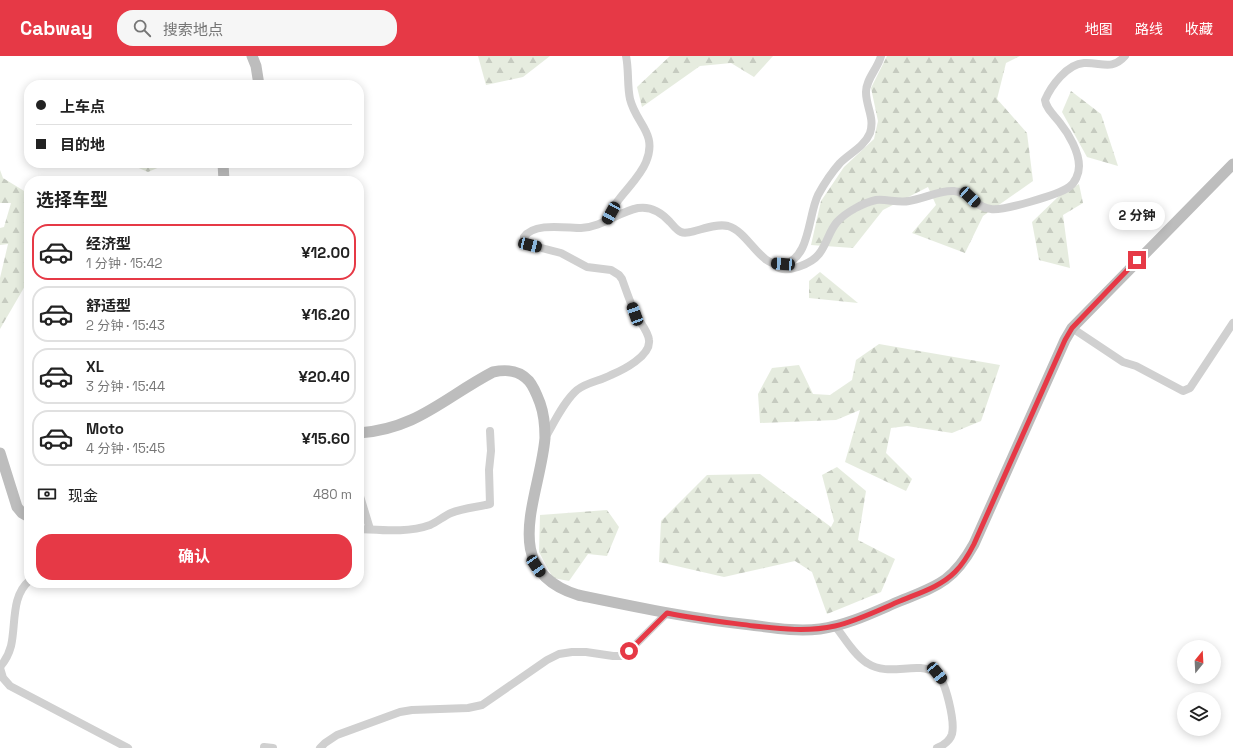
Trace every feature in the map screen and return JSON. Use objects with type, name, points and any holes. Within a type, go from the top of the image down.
[{"type":"street","points":[[252,56],[256,66],[258,80]]},
{"type":"street","points":[[606,222],[616,204],[641,172],[649,149],[649,137],[630,100],[626,56]]},
{"type":"street","points":[[774,264],[789,262],[800,253],[804,247],[813,208],[824,184],[841,163],[867,140],[872,125],[866,91],[868,82],[881,56]]},
{"type":"street","points":[[545,438],[569,399],[578,389],[584,385],[610,376],[639,359],[648,348],[650,341],[648,334],[635,314],[622,279],[619,275],[611,270],[587,267],[561,253],[530,245],[526,242],[524,237],[527,232],[560,226],[587,228],[606,222],[616,216],[638,208],[653,209],[666,218],[676,229],[682,232],[688,232],[716,225],[736,229],[754,249],[767,260],[782,270],[789,270],[813,259],[819,254],[836,224],[842,218],[870,201],[910,201],[952,191],[961,192],[970,197],[977,204],[989,209],[1004,209],[1059,192],[1070,187],[1077,179],[1079,168],[1078,157],[1066,132],[1046,104],[1045,100],[1060,78],[1071,67],[1084,63],[1115,64],[1125,56]]},
{"type":"street","points":[[364,432],[385,429],[417,418],[493,372],[510,370],[518,373],[525,378],[535,391],[543,411],[545,438],[534,493],[530,545],[536,566],[542,575],[550,582],[559,588],[573,593],[710,621],[800,630],[835,626],[851,622],[931,588],[944,581],[956,571],[974,544],[1065,340],[1072,328],[1233,164]]},
{"type":"street","points":[[1072,328],[1123,362],[1136,366],[1183,391],[1190,388],[1233,323]]},
{"type":"street","points":[[364,529],[410,529],[429,525],[452,513],[490,504],[490,431]]},
{"type":"street","points":[[0,453],[17,507],[24,514]]},
{"type":"street","points":[[364,509],[370,529]]},
{"type":"street","points":[[24,586],[19,596],[14,617],[11,646],[6,659],[0,668],[3,678],[10,686],[128,748]]},
{"type":"street","points":[[320,748],[337,735],[400,712],[412,710],[468,708],[482,705],[547,660],[559,654],[586,652],[621,656],[629,651],[667,613]]},
{"type":"street","points":[[835,626],[859,656],[875,668],[886,670],[918,668],[927,669],[937,673],[947,690],[952,727],[952,735],[949,741],[944,746],[937,748]]},
{"type":"street","points":[[264,748],[273,748]]},
{"type":"green space","points":[[478,56],[550,56],[523,77],[486,85]]},
{"type":"green space","points":[[670,56],[773,56],[754,77],[731,63],[700,66],[642,107],[637,87]]},
{"type":"green space","points":[[887,56],[1020,56],[1006,63],[997,99],[1027,133],[1033,181],[983,216],[965,253],[912,233],[936,205],[928,187],[883,210],[853,248],[811,245],[821,201],[844,167],[874,139],[878,121],[871,88]]},
{"type":"green space","points":[[1071,91],[1101,114],[1118,166],[1087,157],[1062,112]]},
{"type":"green space","points":[[139,168],[157,168],[148,172]]},
{"type":"green space","points":[[0,170],[3,178],[24,191],[24,288],[0,329],[0,278],[8,244],[0,245],[0,228],[4,227],[11,203],[0,203]]},
{"type":"green space","points":[[1079,184],[1083,203],[1063,215],[1070,268],[1039,260],[1032,222],[1059,196]]},
{"type":"green space","points":[[820,272],[858,303],[809,298],[809,281]]},
{"type":"green space","points":[[879,344],[1000,365],[981,421],[952,433],[907,426],[891,428],[886,453],[912,479],[906,491],[845,462],[860,410],[836,420],[760,423],[758,394],[772,368],[799,365],[813,394],[830,395],[852,380],[856,360]]},
{"type":"green space","points":[[837,467],[866,491],[858,540],[895,559],[881,592],[827,614],[812,572],[795,561],[724,577],[659,562],[661,521],[707,475],[760,474],[831,527],[834,521],[822,475]]},
{"type":"green space","points":[[607,510],[619,527],[607,556],[588,554],[569,581],[553,578],[539,552],[540,515]]},
{"type":"route","points":[[629,651],[667,613],[710,621],[783,629],[818,629],[851,622],[944,581],[956,571],[974,544],[1065,340],[1072,328],[1137,260]]}]
